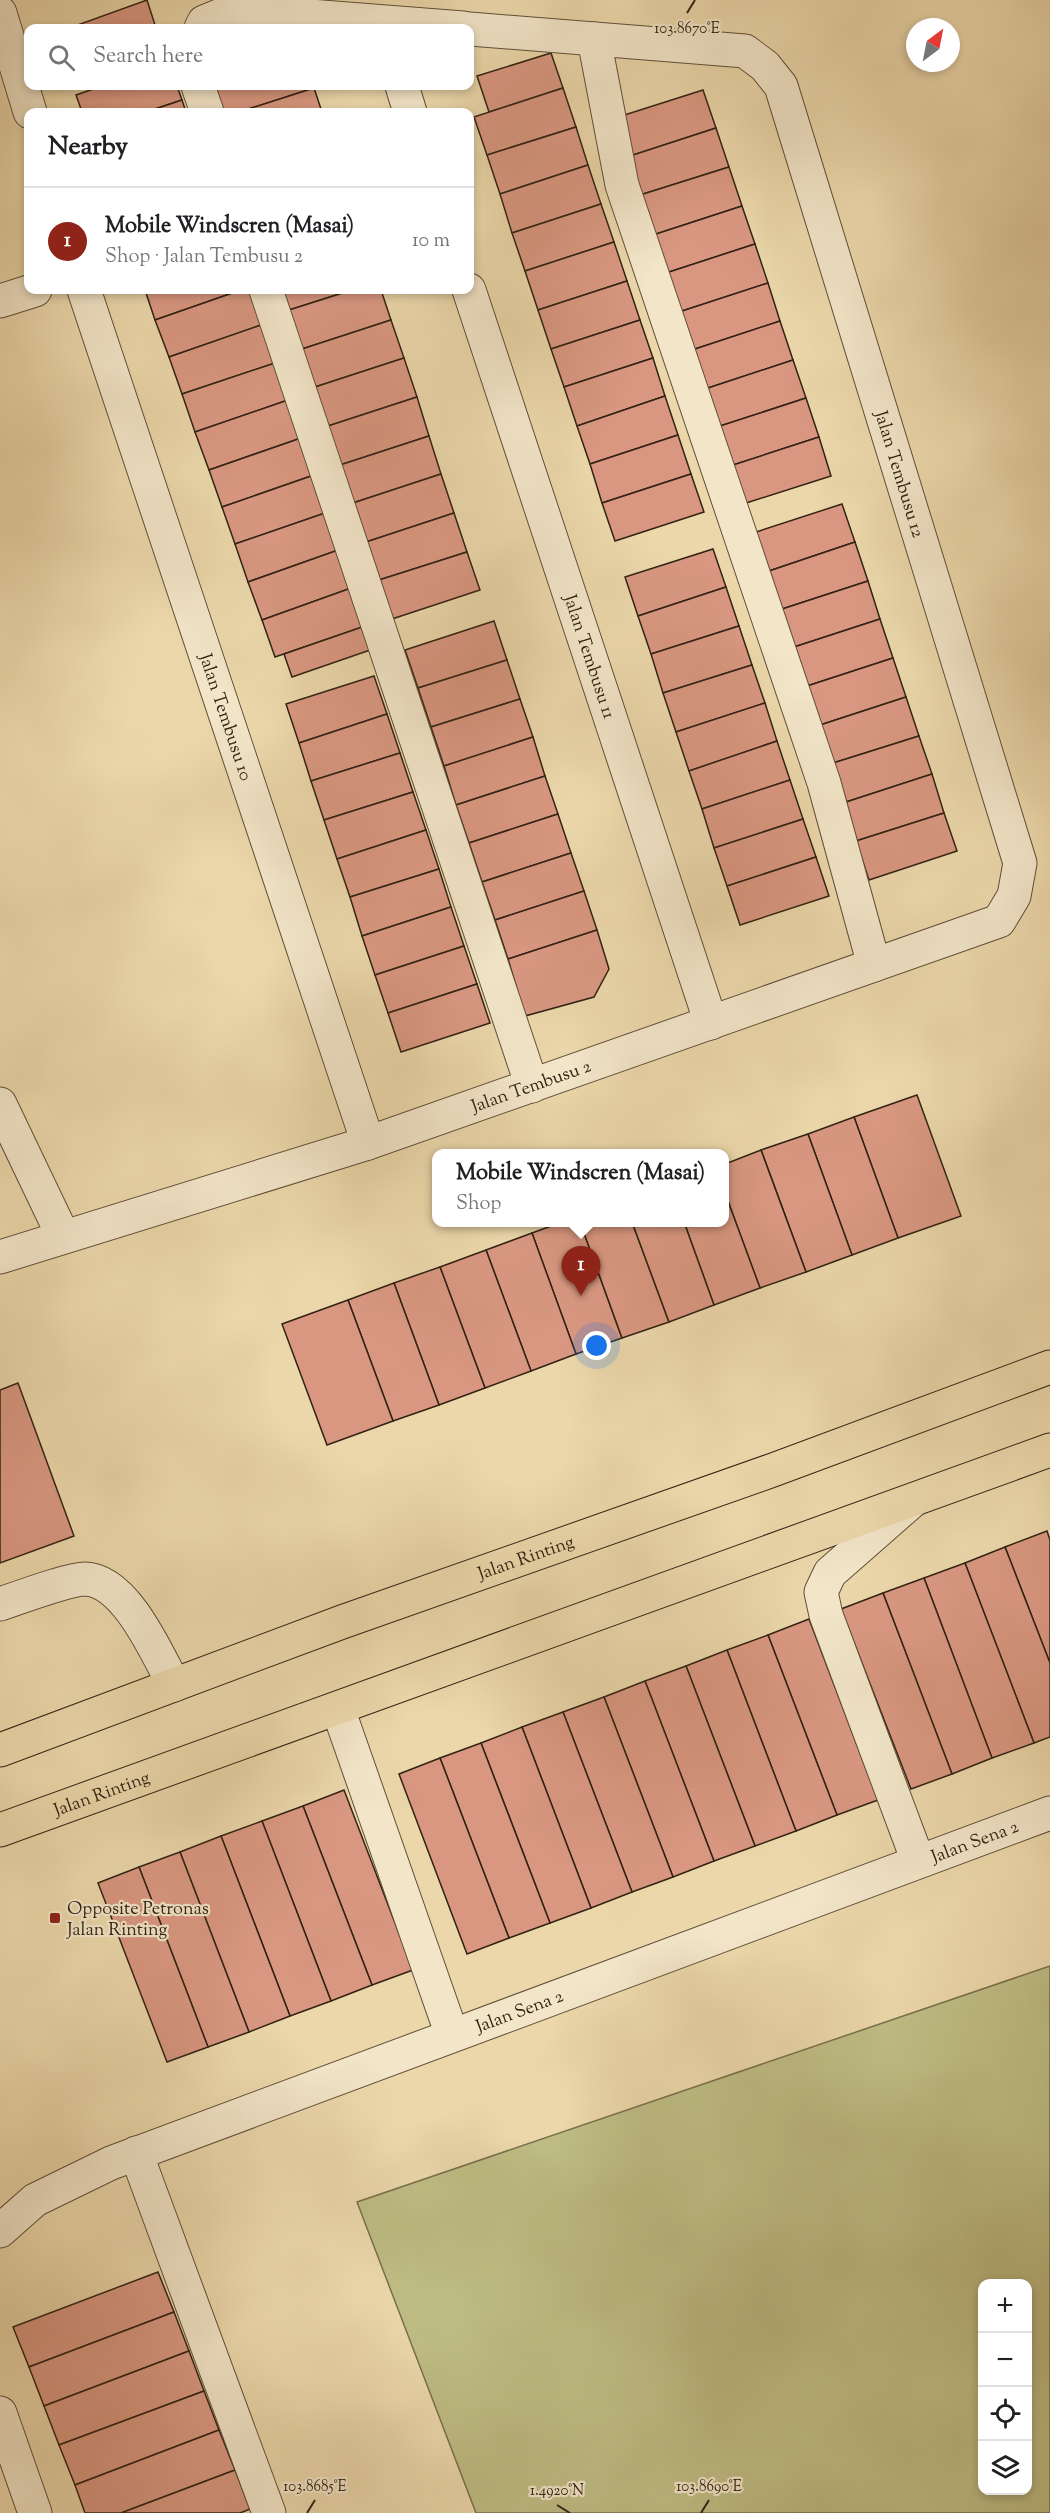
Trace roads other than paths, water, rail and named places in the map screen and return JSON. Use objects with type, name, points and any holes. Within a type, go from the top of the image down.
[{"type":"main road","name":"Jalan Rinting","points":[[0,1750],[342,1622],[773,1470],[1050,1367]]},
{"type":"main road","name":"Jalan Rinting","points":[[0,1830],[1050,1450]]},
{"type":"street","points":[[203,24],[233,10],[372,24]]},
{"type":"street","points":[[0,13],[29,108]]},
{"type":"street","points":[[474,29],[594,39],[622,184],[824,783],[874,965]]},
{"type":"street","name":"Jalan Tembusu 12","points":[[594,39],[745,51],[765,66],[781,86],[1020,863]]},
{"type":"street","points":[[199,90],[206,108]]},
{"type":"street","points":[[403,90],[409,108]]},
{"type":"street","points":[[0,301],[24,293]]},
{"type":"street","name":"Jalan Tembusu 10","points":[[85,294],[368,1143]]},
{"type":"street","points":[[267,294],[532,1086]]},
{"type":"street","name":"Jalan Tembusu 11","points":[[470,294],[711,1023]]},
{"type":"street","name":"Jalan Tembusu 2","points":[[0,1257],[368,1143],[999,921],[1014,896],[1020,863]]},
{"type":"street","points":[[0,1104],[63,1236]]},
{"type":"street","points":[[910,1502],[831,1573],[821,1592],[826,1615],[918,1861]]},
{"type":"street","points":[[0,1604],[82,1579],[106,1586],[123,1601],[147,1635],[174,1685]]},
{"type":"street","points":[[338,1709],[452,2035]]},
{"type":"street","name":"Jalan Sena 2","points":[[0,2232],[35,2200],[136,2153],[1050,1813]]},
{"type":"street","points":[[136,2153],[269,2513]]},
{"type":"street","points":[[0,2413],[35,2513]]},
{"type":"place","name":"Mobile Windscren (Masai)","points":[[581,1296]]},
{"type":"place","name":"Opposite Petronas Jalan Rinting","points":[[55,1918]]}]
